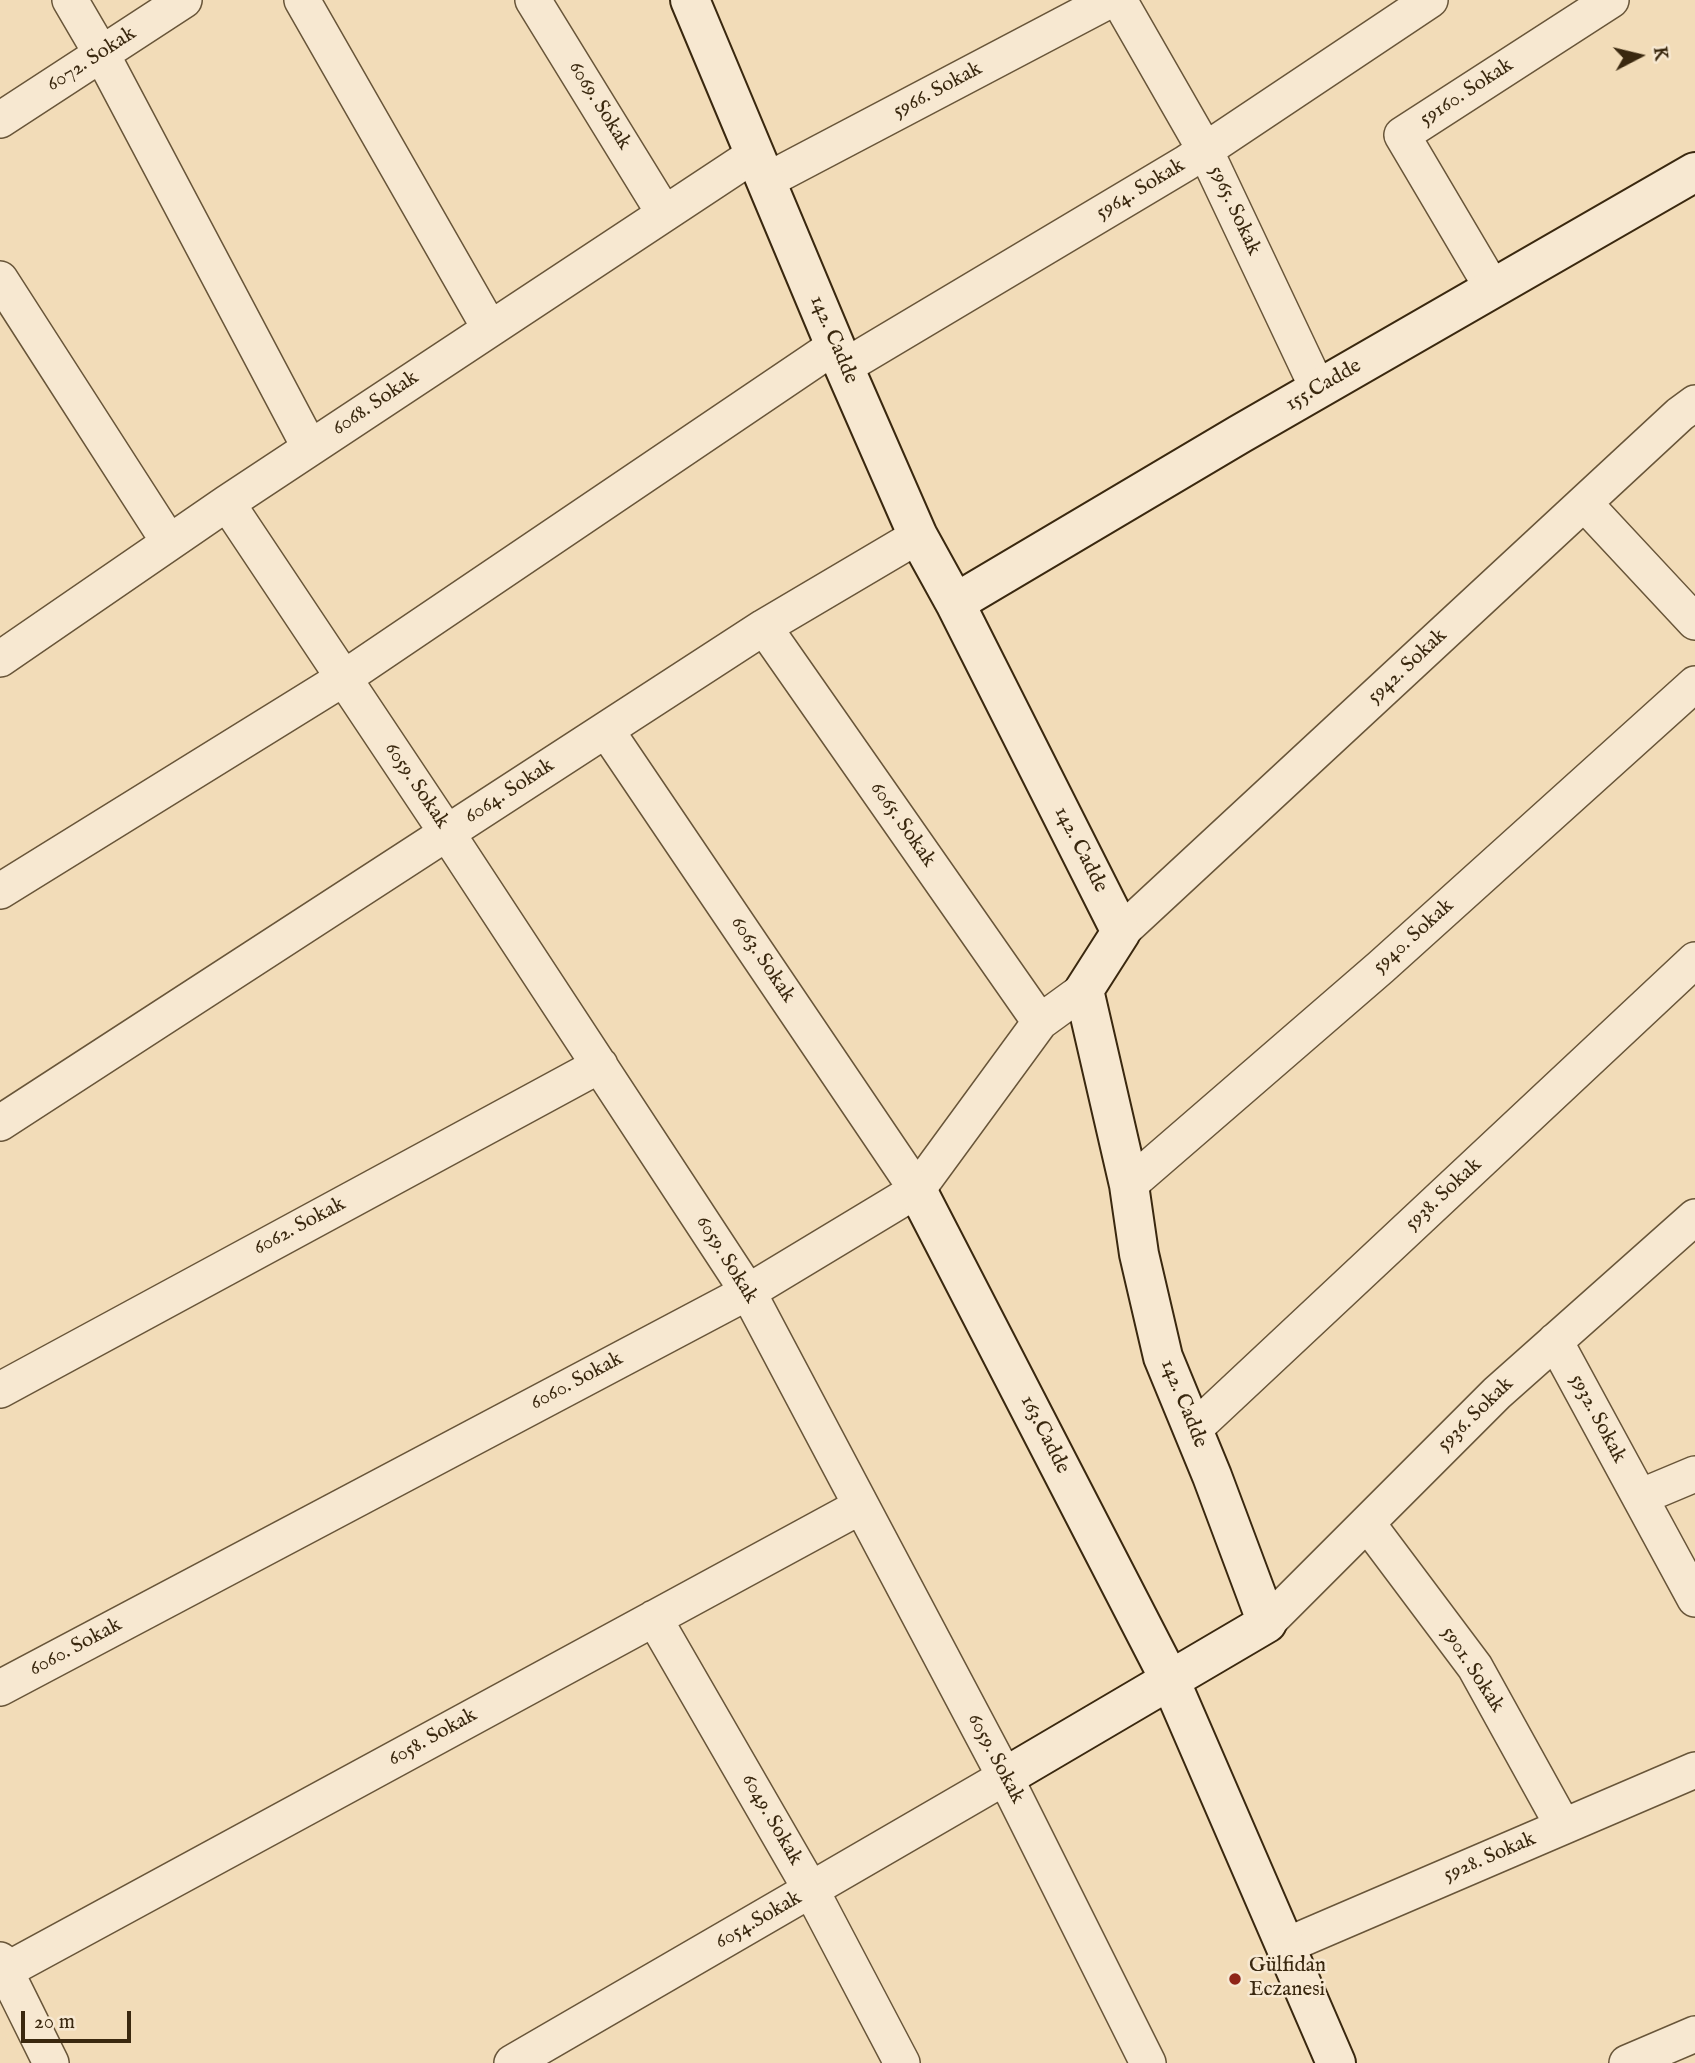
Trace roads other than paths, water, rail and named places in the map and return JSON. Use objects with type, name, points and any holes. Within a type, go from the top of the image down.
[{"type":"street","points":[[69,0],[101,53],[310,448]]},
{"type":"street","name":"6072. Sokak","points":[[0,120],[184,0]]},
{"type":"street","points":[[302,0],[489,327]]},
{"type":"street","name":"6069. Sokak","points":[[533,0],[664,213]]},
{"type":"street","name":"142. Cadde","points":[[690,0],[918,536],[955,603],[1122,932]]},
{"type":"street","name":"5966. Sokak","points":[[761,167],[1110,0]]},
{"type":"street","name":"5965. Sokak","points":[[1119,0],[1205,150],[1318,390]]},
{"type":"street","name":"5964. Sokak","points":[[0,891],[344,678],[840,356],[1205,150],[1430,0]]},
{"type":"street","name":"59160. Sokak","points":[[1493,289],[1402,135],[1611,0]]},
{"type":"street","name":"6068. Sokak","points":[[3,651],[664,213],[761,167]]},
{"type":"street","name":"155.Cadde","points":[[955,603],[1695,173]]},
{"type":"street","points":[[0,279],[169,542]]},
{"type":"street","name":"5942. Sokak","points":[[1122,932],[1695,403]]},
{"type":"street","name":"6059. Sokak","points":[[227,503],[748,1292],[1005,1777],[1148,2063]]},
{"type":"street","points":[[1584,503],[1695,622]]},
{"type":"street","name":"6064. Sokak","points":[[0,1123],[764,627],[918,536]]},
{"type":"street","name":"6065. Sokak","points":[[764,627],[1040,1023]]},
{"type":"street","name":"5940. Sokak","points":[[1129,1185],[1381,967],[1695,684]]},
{"type":"street","name":"6063. Sokak","points":[[606,730],[917,1191]]},
{"type":"street","points":[[1084,990],[1122,932]]},
{"type":"street","name":"5938. Sokak","points":[[1193,1430],[1695,960]]},
{"type":"street","name":"142. Cadde","points":[[1084,990],[1129,1185],[1139,1254],[1163,1357],[1267,1623]]},
{"type":"street","name":"6060. Sokak","points":[[0,1688],[748,1292],[917,1191],[1040,1023],[1084,990]]},
{"type":"street","name":"6062. Sokak","points":[[0,1390],[600,1065]]},
{"type":"street","name":"163.Cadde","points":[[917,1191],[1170,1680],[1336,2063]]},
{"type":"street","name":"5936. Sokak","points":[[1267,1623],[1497,1393],[1695,1217]]},
{"type":"street","name":"5932. Sokak","points":[[1555,1341],[1695,1599]]},
{"type":"street","points":[[1640,1497],[1695,1474]]},
{"type":"street","name":"6058. Sokak","points":[[3,1965],[861,1506]]},
{"type":"street","name":"5901. Sokak","points":[[1367,1523],[1475,1667],[1563,1826]]},
{"type":"street","name":"6049. Sokak","points":[[654,1618],[811,1891],[902,2063]]},
{"type":"street","points":[[1005,1777],[1267,1623]]},
{"type":"street","name":"5928. Sokak","points":[[1285,1946],[1695,1770]]},
{"type":"street","name":"6054.Sokak","points":[[512,2063],[1005,1777]]},
{"type":"street","points":[[3,1965],[51,2063]]},
{"type":"street","points":[[1627,2063],[1695,2034]]},
{"type":"place","name":"Gülfidan Eczanesi","points":[[1235,1979]]}]
